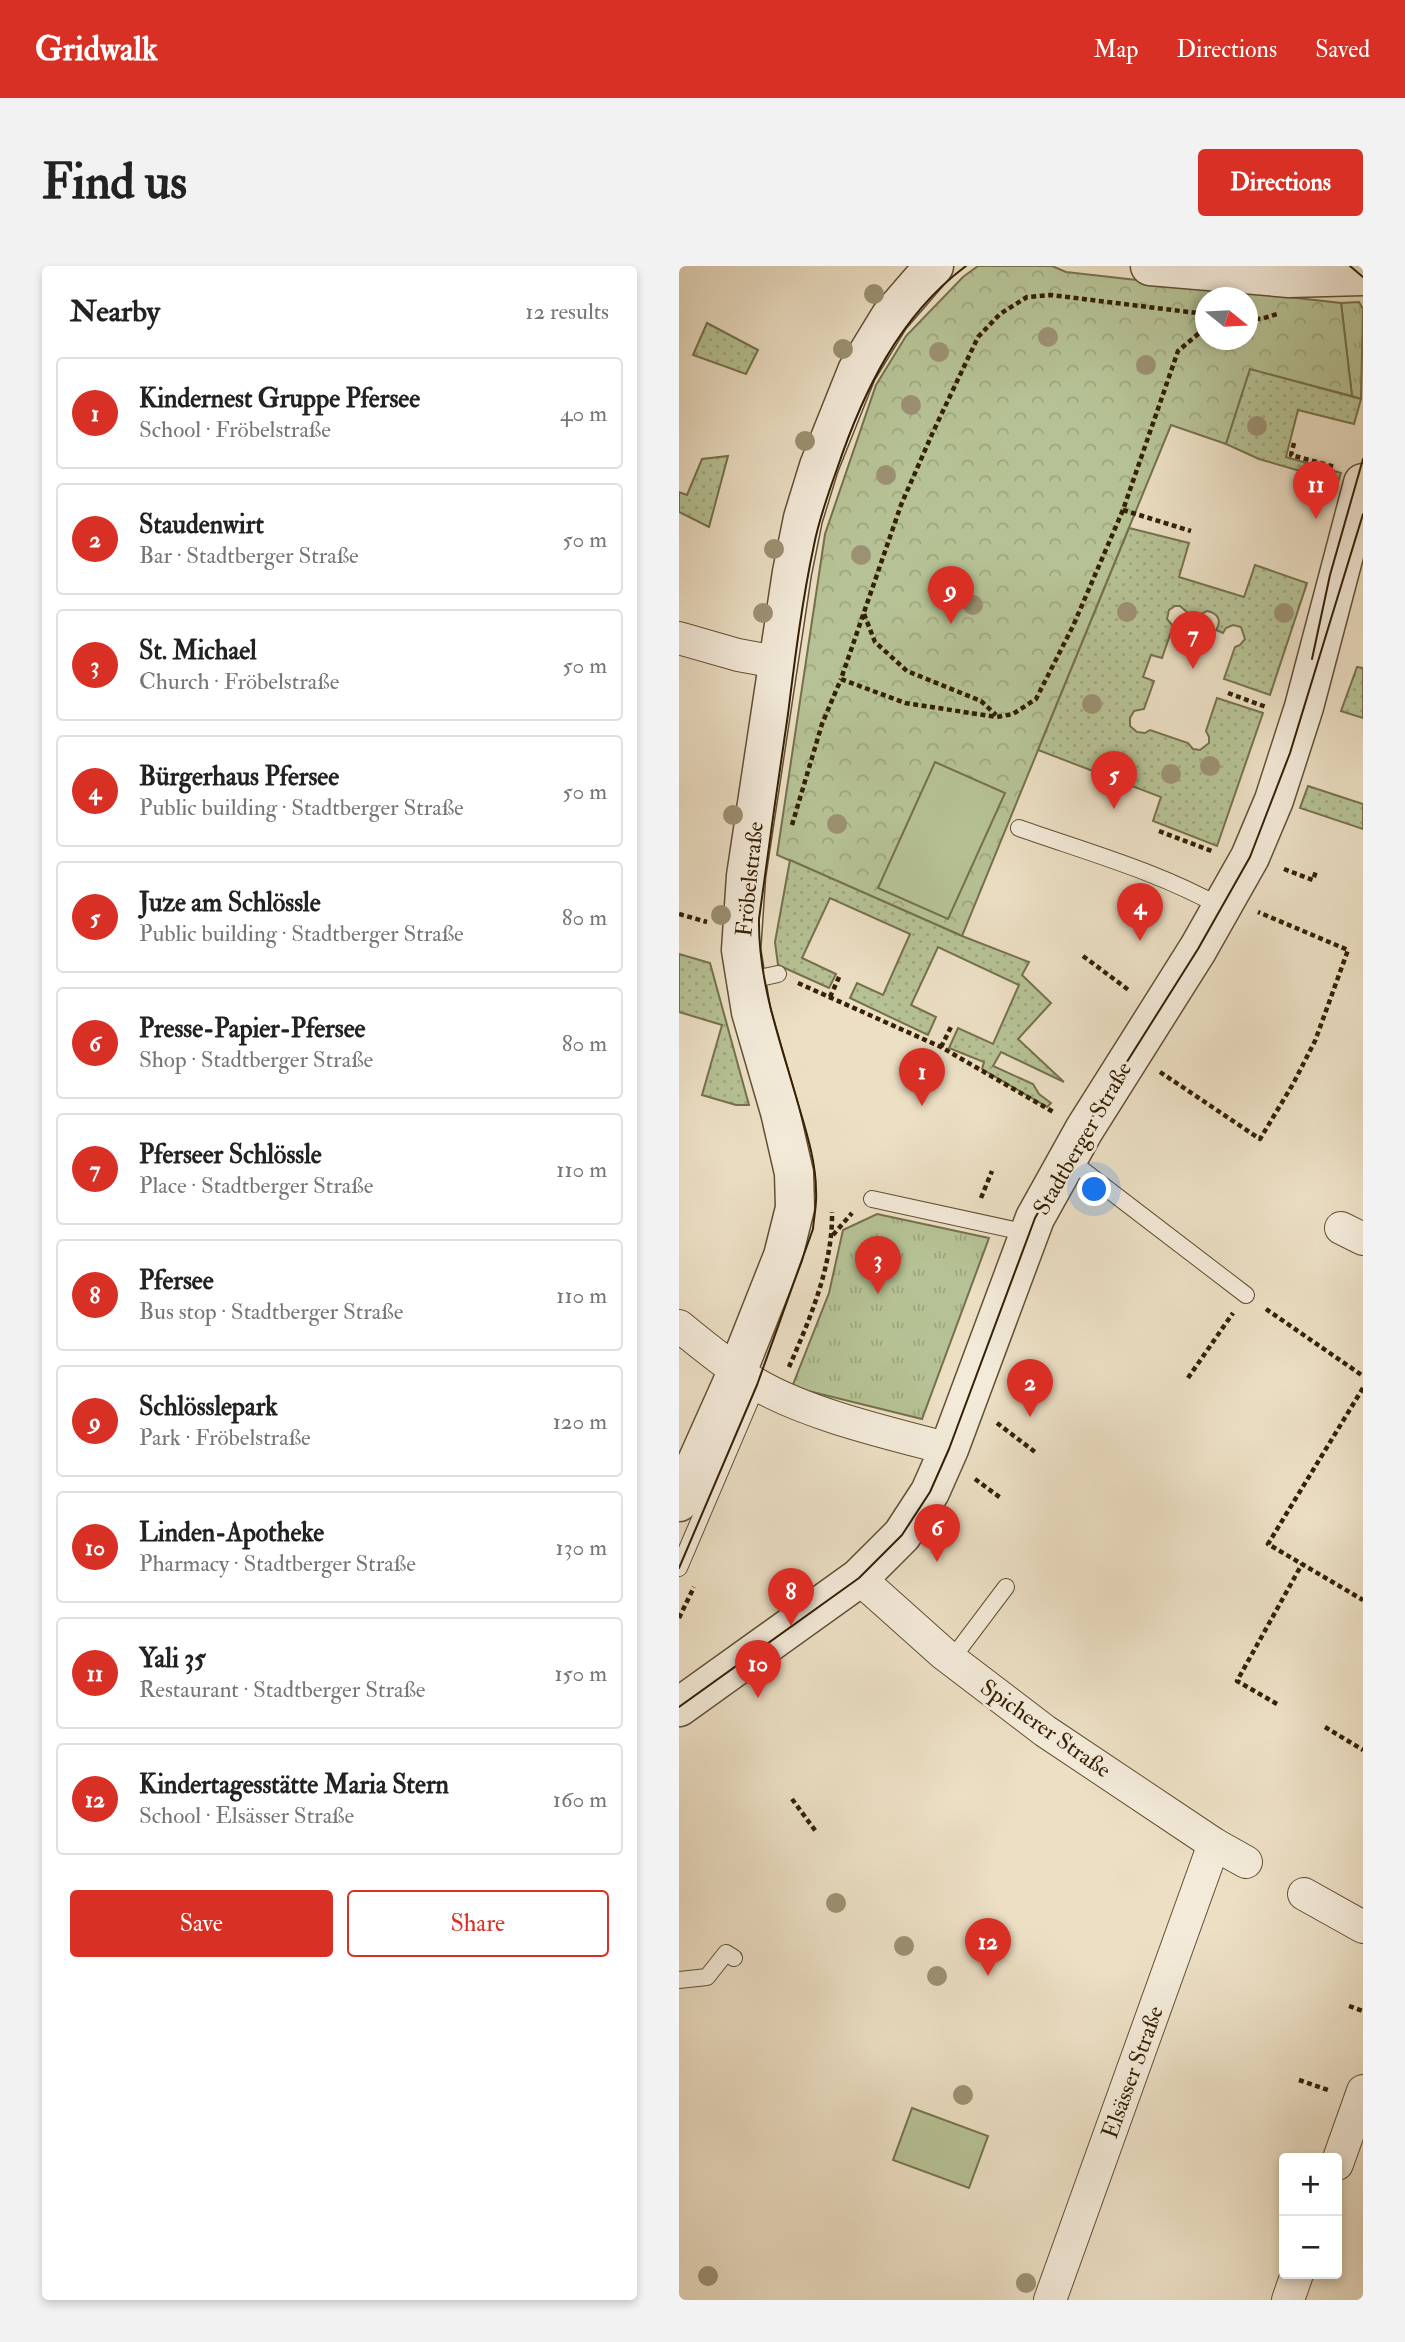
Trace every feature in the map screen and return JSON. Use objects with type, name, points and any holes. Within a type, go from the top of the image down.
[{"type":"street","name":"Fröbelstraße","points":[[679,1502],[757,1384],[796,1194],[790,1152],[751,1012],[761,977],[741,950],[746,876],[777,662],[803,518],[845,397],[866,353],[890,317],[934,266]]},
{"type":"street","points":[[1150,266],[1289,278],[1363,276]]},
{"type":"street","name":"Stadtberger Straße","points":[[679,1707],[859,1577],[902,1535],[930,1492],[958,1461],[1028,1233],[1067,1158],[1198,949],[1236,908],[1250,857],[1290,753],[1304,707],[1350,475]]},
{"type":"street","points":[[679,638],[739,655],[777,662]]},
{"type":"street","points":[[679,1326],[757,1384],[834,1416],[958,1461]]},
{"type":"street","name":"Spicherer Straße","points":[[859,1577],[951,1660],[1045,1731],[1214,1844],[1245,1861]]},
{"type":"street","name":"Elsässer Straße","points":[[1050,2300],[1163,1961],[1214,1844]]},
{"type":"street","points":[[1304,1894],[1363,1927]]},
{"type":"street","points":[[1341,2153],[1363,2091]]},
{"type":"street","points":[[1288,2300],[1295,2279]]},
{"type":"lane","points":[[1019,828],[1236,908]]},
{"type":"lane","points":[[1067,1158],[1245,1295]]},
{"type":"lane","points":[[872,1199],[1028,1233]]},
{"type":"lane","points":[[679,1568],[757,1384]]},
{"type":"lane","points":[[951,1660],[1006,1587]]},
{"type":"lane","points":[[679,1980],[707,1977],[726,1953],[734,1958]]},
{"type":"path","points":[[792,827],[822,724],[841,679],[901,505],[978,337],[1000,314],[1027,297],[1051,295],[1195,313]]},
{"type":"path","points":[[841,679],[905,703],[997,717],[1013,714],[1036,699],[1073,626],[1123,510],[1178,351],[1195,337]]},
{"type":"path","points":[[1294,443],[1291,455],[1350,475]]},
{"type":"path","points":[[1123,510],[1191,531]]},
{"type":"path","points":[[863,613],[875,642],[907,671],[981,701],[997,717]]},
{"type":"path","points":[[1228,693],[1272,709]]},
{"type":"path","points":[[1160,831],[1222,855]]},
{"type":"path","points":[[1274,866],[1313,880],[1316,871]]},
{"type":"path","points":[[1156,1069],[1260,1139],[1315,1041],[1348,950],[1236,908]]},
{"type":"path","points":[[679,914],[707,922]]},
{"type":"path","points":[[1083,956],[1159,1010]]},
{"type":"path","points":[[830,997],[840,975]]},
{"type":"path","points":[[761,977],[830,997],[941,1047],[1058,1115]]},
{"type":"path","points":[[941,1047],[952,1025]]},
{"type":"path","points":[[979,1206],[992,1171]]},
{"type":"path","points":[[757,1384],[816,1300],[833,1236],[832,1203]]},
{"type":"path","points":[[1188,1378],[1245,1295],[1363,1376]]},
{"type":"path","points":[[1363,1388],[1268,1544],[1363,1600]]},
{"type":"path","points":[[987,1416],[1035,1452]]},
{"type":"path","points":[[958,1461],[1002,1499]]},
{"type":"path","points":[[1277,1704],[1237,1681],[1302,1564]]},
{"type":"path","points":[[1325,1727],[1362,1748]]},
{"type":"path","points":[[792,1799],[817,1833]]},
{"type":"path","points":[[1349,2006],[1363,2011]]},
{"type":"green space","points":[[978,266],[1052,266],[1066,272],[1199,287],[1195,287],[1195,350],[1258,350],[1258,294],[1341,303],[1352,396],[1250,370],[1226,444],[1171,425],[962,936],[777,855],[825,534],[876,385],[906,336],[963,277]]},
{"type":"green space","points":[[1359,302],[1363,309],[1361,399],[1352,396],[1341,303]]},
{"type":"green space","points":[[707,323],[758,350],[746,374],[693,355]]},
{"type":"green space","points":[[1250,369],[1361,399],[1354,424],[1298,410],[1286,457],[1341,473],[1338,482],[1259,459],[1226,444]]},
{"type":"green space","points":[[728,456],[709,527],[679,512],[679,492],[687,495],[702,459]]},
{"type":"green space","points":[[1129,528],[1189,543],[1179,577],[1244,597],[1255,565],[1307,583],[1270,695],[1224,679],[1235,647],[1245,639],[1241,627],[1233,625],[1223,633],[1216,630],[1218,618],[1207,611],[1199,615],[1196,624],[1188,621],[1188,613],[1180,606],[1169,610],[1167,619],[1173,626],[1162,658],[1151,655],[1143,677],[1154,681],[1144,709],[1134,711],[1130,726],[1137,732],[1145,733],[1150,730],[1188,743],[1193,749],[1200,750],[1209,743],[1206,731],[1217,698],[1263,713],[1217,846],[1153,821],[1161,797],[1038,750]]},
{"type":"green space","points":[[1357,667],[1363,668],[1363,718],[1341,711]]},
{"type":"green space","points":[[935,762],[1005,793],[948,919],[878,888]]},
{"type":"green space","points":[[1308,786],[1363,804],[1363,829],[1300,808]]},
{"type":"green space","points":[[790,860],[962,936],[1029,962],[1022,975],[1051,1003],[1018,1039],[1064,1082],[1001,1052],[993,1066],[1033,1084],[1039,1094],[1051,1103],[1047,1107],[982,1069],[984,1062],[949,1048],[958,1028],[993,1044],[1019,985],[938,947],[911,1005],[936,1017],[928,1035],[850,998],[857,983],[883,995],[910,934],[830,898],[802,958],[836,974],[829,988],[778,965],[775,942]]},
{"type":"green space","points":[[679,954],[710,963],[749,1105],[736,1105],[702,1095],[722,1025],[679,1012]]},
{"type":"green space","points":[[877,1214],[989,1238],[922,1419],[792,1387],[829,1293],[843,1230]]},
{"type":"green space","points":[[912,2108],[988,2136],[969,2188],[893,2160]]},
{"type":"tram line","points":[[679,1568],[757,1385],[813,1229],[816,1196],[813,1159],[767,991],[762,967],[759,919],[799,629],[816,535],[847,440],[886,357],[921,308],[966,266]]},
{"type":"tram line","points":[[1350,266],[1363,277]]},
{"type":"tram line","points":[[1312,659],[1330,575],[1363,459]]},
{"type":"tram line","points":[[679,1707],[859,1578],[902,1535],[930,1492],[949,1449],[1035,1218],[1084,1130],[1198,949],[1250,857],[1290,753],[1363,514]]},
{"type":"place","name":"Yali 35","points":[[1316,519]]},
{"type":"place","name":"Schlösslepark","points":[[951,624]]},
{"type":"place","name":"Pferseer Schlössle","points":[[1193,669]]},
{"type":"place","name":"Juze am Schlössle","points":[[1114,809]]},
{"type":"place","name":"Bürgerhaus Pfersee","points":[[1140,941]]},
{"type":"place","name":"Kindernest Gruppe Pfersee","points":[[922,1106]]},
{"type":"place","name":"St. Michael","points":[[878,1294]]},
{"type":"place","name":"Staudenwirt","points":[[1030,1417]]},
{"type":"place","name":"Presse-Papier-Pfersee","points":[[937,1562]]},
{"type":"place","name":"Pfersee","points":[[791,1626]]},
{"type":"place","name":"Linden-Apotheke","points":[[758,1698]]},
{"type":"place","name":"Kindertagesstätte Maria Stern","points":[[988,1976]]}]
